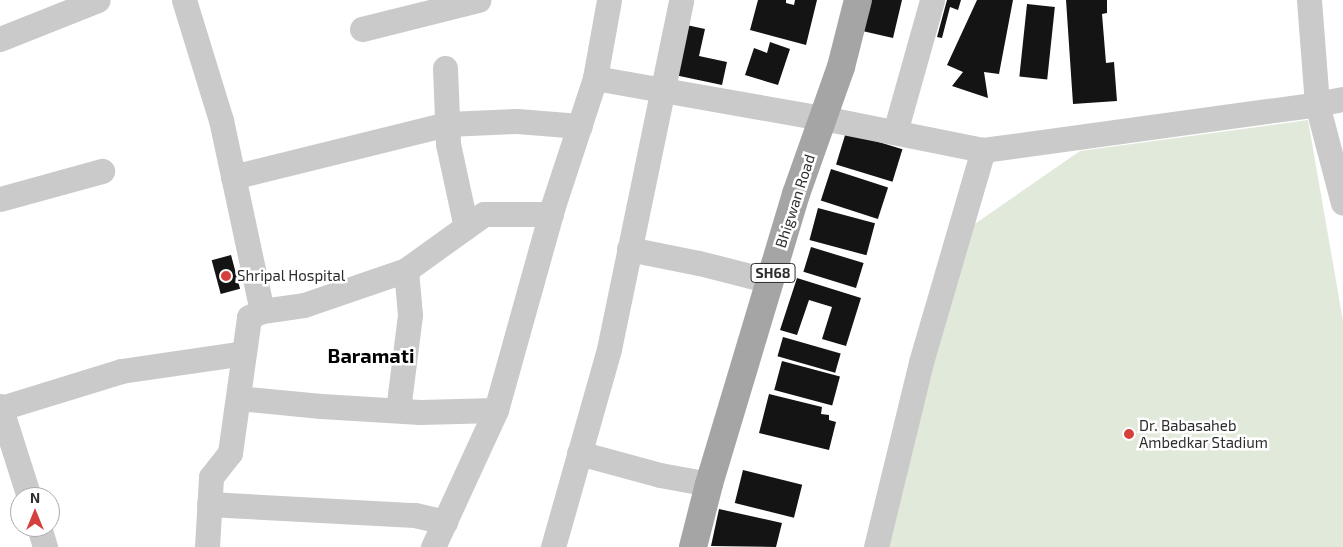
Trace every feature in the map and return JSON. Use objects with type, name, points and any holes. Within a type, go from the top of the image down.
[{"type":"main road","name":"Bhigwan Road","points":[[693,547],[709,484],[796,194],[841,67],[858,0]]},
{"type":"street","points":[[0,39],[98,0]]},
{"type":"street","points":[[184,0],[221,120],[262,311]]},
{"type":"street","points":[[362,29],[478,0]]},
{"type":"street","points":[[433,547],[496,410],[551,214],[595,78],[609,0]]},
{"type":"street","points":[[553,547],[609,349],[681,0]]},
{"type":"street","points":[[894,132],[932,0]]},
{"type":"street","points":[[1309,0],[1317,104],[1343,202]]},
{"type":"street","points":[[445,68],[448,144],[466,228]]},
{"type":"street","points":[[595,78],[824,118],[982,150],[1343,99]]},
{"type":"street","points":[[234,177],[447,124],[517,121],[580,126]]},
{"type":"street","points":[[876,547],[921,362],[982,150]]},
{"type":"street","points":[[0,199],[102,171]]},
{"type":"street","points":[[207,547],[211,477],[230,452],[249,317],[262,311],[304,305],[406,270],[484,214],[551,214]]},
{"type":"street","points":[[629,249],[698,263],[770,281]]},
{"type":"street","points":[[398,410],[410,315],[406,270]]},
{"type":"street","points":[[25,487],[6,445],[0,407],[121,371],[244,353]]},
{"type":"street","points":[[238,398],[320,406],[398,410],[496,410]]},
{"type":"street","points":[[579,454],[660,475],[709,484]]},
{"type":"street","points":[[209,504],[415,515],[445,522]]},
{"type":"shaded area","name":"Dr. Babasaheb Ambedkar Stadium","points":[[1308,120],[1343,321],[1343,547],[886,547],[966,230],[1080,151]]},
{"type":"building","points":[[758,0],[786,0],[786,3],[794,5],[795,0],[817,0],[806,45],[750,30]]},
{"type":"building","points":[[864,0],[902,0],[893,38],[858,30]]},
{"type":"building","points":[[947,0],[961,0],[958,10],[950,7],[942,38],[937,37]]},
{"type":"building","points":[[977,0],[1013,0],[999,74],[984,72],[988,98],[952,86],[963,72],[947,65]]},
{"type":"building","points":[[1066,0],[1107,0],[1107,13],[1102,14],[1106,63],[1114,62],[1117,101],[1073,104]]},
{"type":"building","points":[[1027,4],[1055,7],[1047,80],[1019,77]]},
{"type":"building","points":[[682,24],[705,29],[699,56],[727,62],[722,85],[670,74]]},
{"type":"building","points":[[770,42],[790,49],[778,85],[745,75],[754,48],[767,53]]},
{"type":"building","points":[[846,132],[902,149],[892,182],[836,165]]},
{"type":"building","points":[[831,169],[888,188],[878,219],[821,200]]},
{"type":"building","points":[[818,208],[875,223],[866,255],[809,240]]},
{"type":"building","points":[[811,247],[864,263],[856,288],[803,272]]},
{"type":"building","points":[[231,255],[240,289],[221,294],[212,260]]},
{"type":"building","points":[[797,278],[861,298],[846,346],[822,339],[832,307],[809,300],[797,335],[780,330]]},
{"type":"building","points":[[783,337],[841,354],[835,373],[777,356]]},
{"type":"building","points":[[782,361],[840,377],[832,406],[774,390]]},
{"type":"building","points":[[769,394],[822,407],[821,414],[829,415],[829,420],[836,422],[829,450],[759,433]]},
{"type":"building","points":[[743,470],[802,485],[794,518],[735,503]]},
{"type":"building","points":[[719,509],[782,523],[776,547],[711,546]]},
{"type":"place","name":"Shripal Hospital","points":[[226,276]]},
{"type":"place","name":"Dr. Babasaheb Ambedkar Stadium","points":[[1129,434]]},
{"type":"district","name":"Baramati","points":[[371,355]]}]
